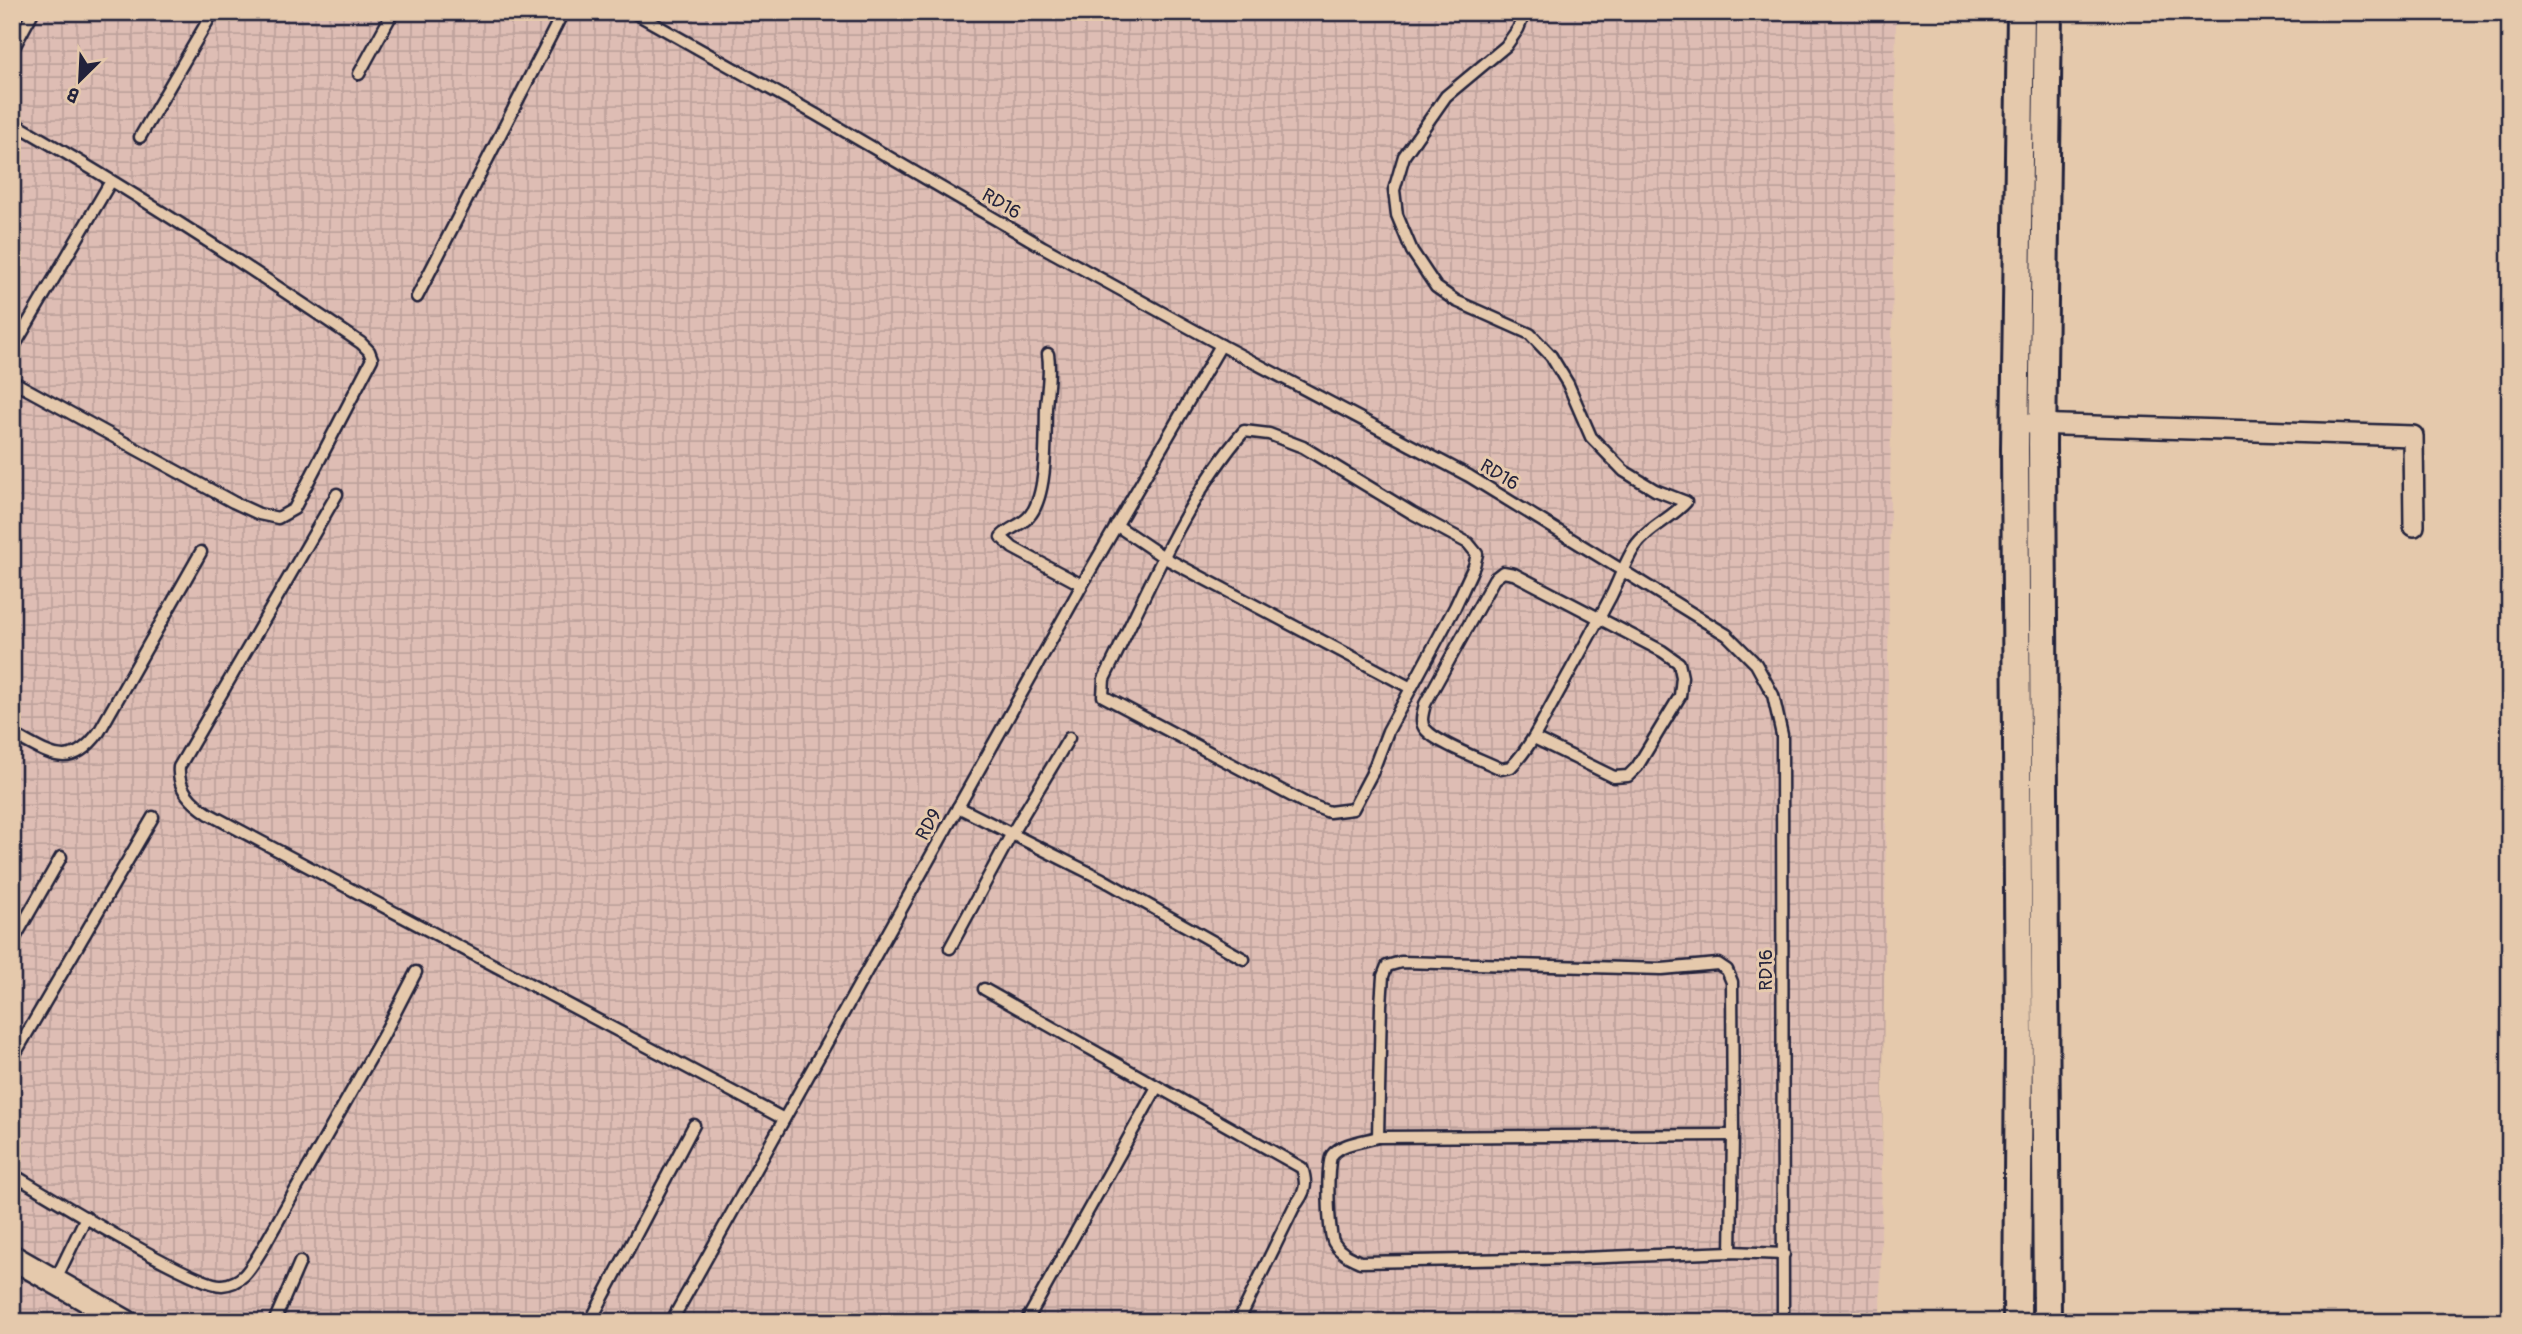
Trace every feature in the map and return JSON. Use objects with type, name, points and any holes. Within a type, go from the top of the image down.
[{"type":"main road","points":[[2017,1322],[2019,1034],[2015,423],[2021,12]]},
{"type":"main road","points":[[2047,1322],[2042,424],[2048,12]]},
{"type":"street","points":[[2015,423],[2413,436],[2414,526]]},
{"type":"street","points":[[12,1257],[126,1322]]},
{"type":"lane","points":[[12,51],[33,12]]},
{"type":"lane","points":[[140,137],[213,12]]},
{"type":"lane","points":[[359,74],[393,12]]},
{"type":"lane","points":[[417,297],[563,12]]},
{"type":"lane","name":"RD16","points":[[633,12],[1043,247],[1469,476],[1727,635],[1756,664],[1773,695],[1782,735],[1783,1322]]},
{"type":"lane","points":[[1525,12],[1506,46],[1446,96],[1404,156],[1394,190],[1397,215],[1412,251],[1436,287],[1456,301],[1530,334],[1551,356],[1568,384],[1591,436],[1624,471],[1655,490],[1686,502],[1674,515],[1646,533],[1634,547],[1599,620],[1534,738],[1511,767],[1501,769],[1443,742],[1426,731],[1422,722],[1425,704],[1494,579],[1503,572],[1514,574],[1599,620],[1662,651],[1679,663],[1682,677],[1680,696],[1637,767],[1628,776],[1614,777],[1534,738]]},
{"type":"lane","points":[[12,122],[244,265],[360,343],[371,355],[370,366],[294,509],[278,518],[259,514],[233,502],[12,381]]},
{"type":"lane","points":[[12,350],[111,181]]},
{"type":"lane","name":"RD9","points":[[671,1322],[1082,585],[1221,345]]},
{"type":"lane","points":[[1048,354],[1047,446],[1037,505],[1025,521],[1003,533],[1002,537],[1013,548],[1082,585]]},
{"type":"lane","points":[[1244,431],[1269,434],[1303,447],[1412,513],[1468,543],[1477,554],[1455,607],[1411,688],[1388,731],[1372,774],[1353,809],[1342,812],[1329,812],[1305,803],[1103,696],[1104,679],[1196,497],[1223,455],[1244,431]]},
{"type":"lane","points":[[337,494],[179,767],[180,782],[190,800],[209,814],[784,1119]]},
{"type":"lane","points":[[1116,525],[1165,558],[1411,688]]},
{"type":"lane","points":[[12,734],[57,755],[66,757],[82,751],[99,732],[201,552]]},
{"type":"lane","points":[[950,948],[1011,835],[1069,738]]},
{"type":"lane","points":[[958,807],[1102,879],[1244,960]]},
{"type":"lane","points":[[12,1059],[153,817]]},
{"type":"lane","points":[[12,943],[61,857]]},
{"type":"lane","points":[[1378,1137],[1383,976],[1387,967],[1401,962],[1662,969],[1718,964],[1727,970],[1732,982],[1731,1252]]},
{"type":"lane","points":[[12,1174],[195,1277],[215,1285],[225,1285],[242,1278],[261,1251],[383,1036],[416,972]]},
{"type":"lane","points":[[984,989],[1302,1168],[1306,1181],[1304,1194],[1294,1207],[1238,1322]]},
{"type":"lane","points":[[1026,1322],[1157,1087]]},
{"type":"lane","points":[[590,1322],[694,1125]]},
{"type":"lane","points":[[1733,1135],[1378,1137],[1342,1147],[1332,1155],[1327,1168],[1332,1241],[1345,1255],[1360,1262],[1731,1252],[1784,1254]]},
{"type":"lane","points":[[55,1282],[86,1217]]},
{"type":"lane","points":[[274,1322],[300,1262]]},
{"type":"shaded area","points":[[12,12],[1896,12],[1880,1322],[12,1322]]}]
